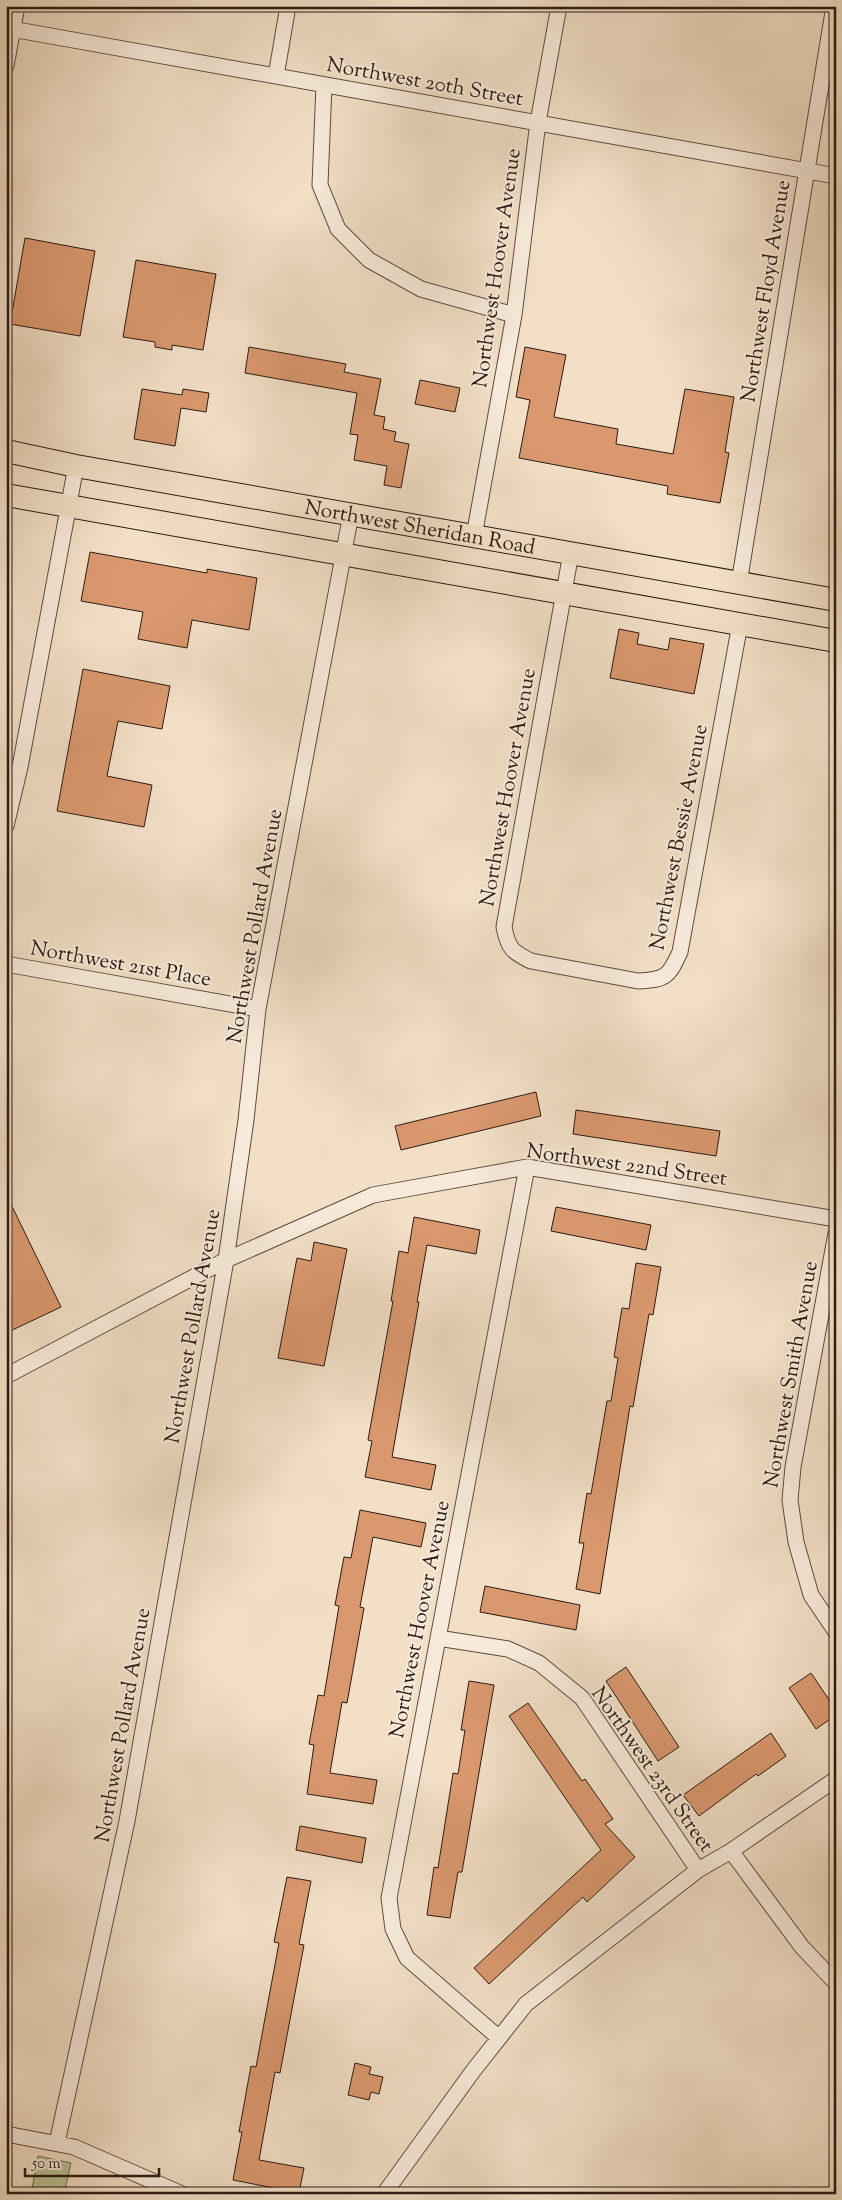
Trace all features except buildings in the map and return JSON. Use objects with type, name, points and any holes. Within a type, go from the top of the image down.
[{"type":"main road","name":"Northwest Sheridan Road","points":[[6,451],[76,466],[836,600]]},
{"type":"main road","name":"Northwest Sheridan Road","points":[[6,495],[836,641]]},
{"type":"street","points":[[6,66],[10,28],[17,6]]},
{"type":"street","points":[[276,76],[288,6]]},
{"type":"street","name":"Northwest Hoover Avenue","points":[[474,536],[514,315],[538,122],[559,6]]},
{"type":"street","name":"Northwest Floyd Avenue","points":[[739,583],[834,6]]},
{"type":"street","name":"Northwest 20th Street","points":[[10,28],[836,176]]},
{"type":"street","points":[[324,85],[320,185],[338,229],[370,260],[421,289],[514,315]]},
{"type":"street","points":[[6,826],[17,786],[76,466]]},
{"type":"street","name":"Northwest Pollard Avenue","points":[[57,2143],[127,1821],[226,1260],[246,1120],[258,1009],[351,514]]},
{"type":"street","name":"Northwest Hoover Avenue","points":[[571,553],[504,927],[507,942],[515,954],[531,961],[587,972]]},
{"type":"street","name":"Northwest Bessie Avenue","points":[[587,972],[638,981],[657,980],[670,973],[680,952],[740,624]]},
{"type":"street","name":"Northwest 21st Place","points":[[6,964],[258,1009]]},
{"type":"street","name":"Northwest Hoover Avenue","points":[[498,2038],[407,1958],[393,1930],[389,1898],[527,1166]]},
{"type":"street","name":"Northwest 22nd Street","points":[[6,1376],[226,1260],[373,1195],[527,1166],[836,1219]]},
{"type":"street","name":"Northwest Smith Avenue","points":[[836,1233],[793,1468],[790,1500],[796,1542],[811,1595],[836,1632]]},
{"type":"street","name":"Northwest 23rd Street","points":[[438,1638],[508,1649],[539,1663],[582,1698],[698,1870]]},
{"type":"street","points":[[384,2194],[498,2038],[526,2004],[698,1870],[731,1851],[836,1779]]},
{"type":"street","name":"Northwest 23rd Street","points":[[731,1851],[802,1947],[836,1983]]},
{"type":"street","points":[[6,2134],[57,2143],[94,2155],[182,2194]]},
{"type":"green space","points":[[38,2156],[71,2163],[64,2194],[31,2194]]}]
